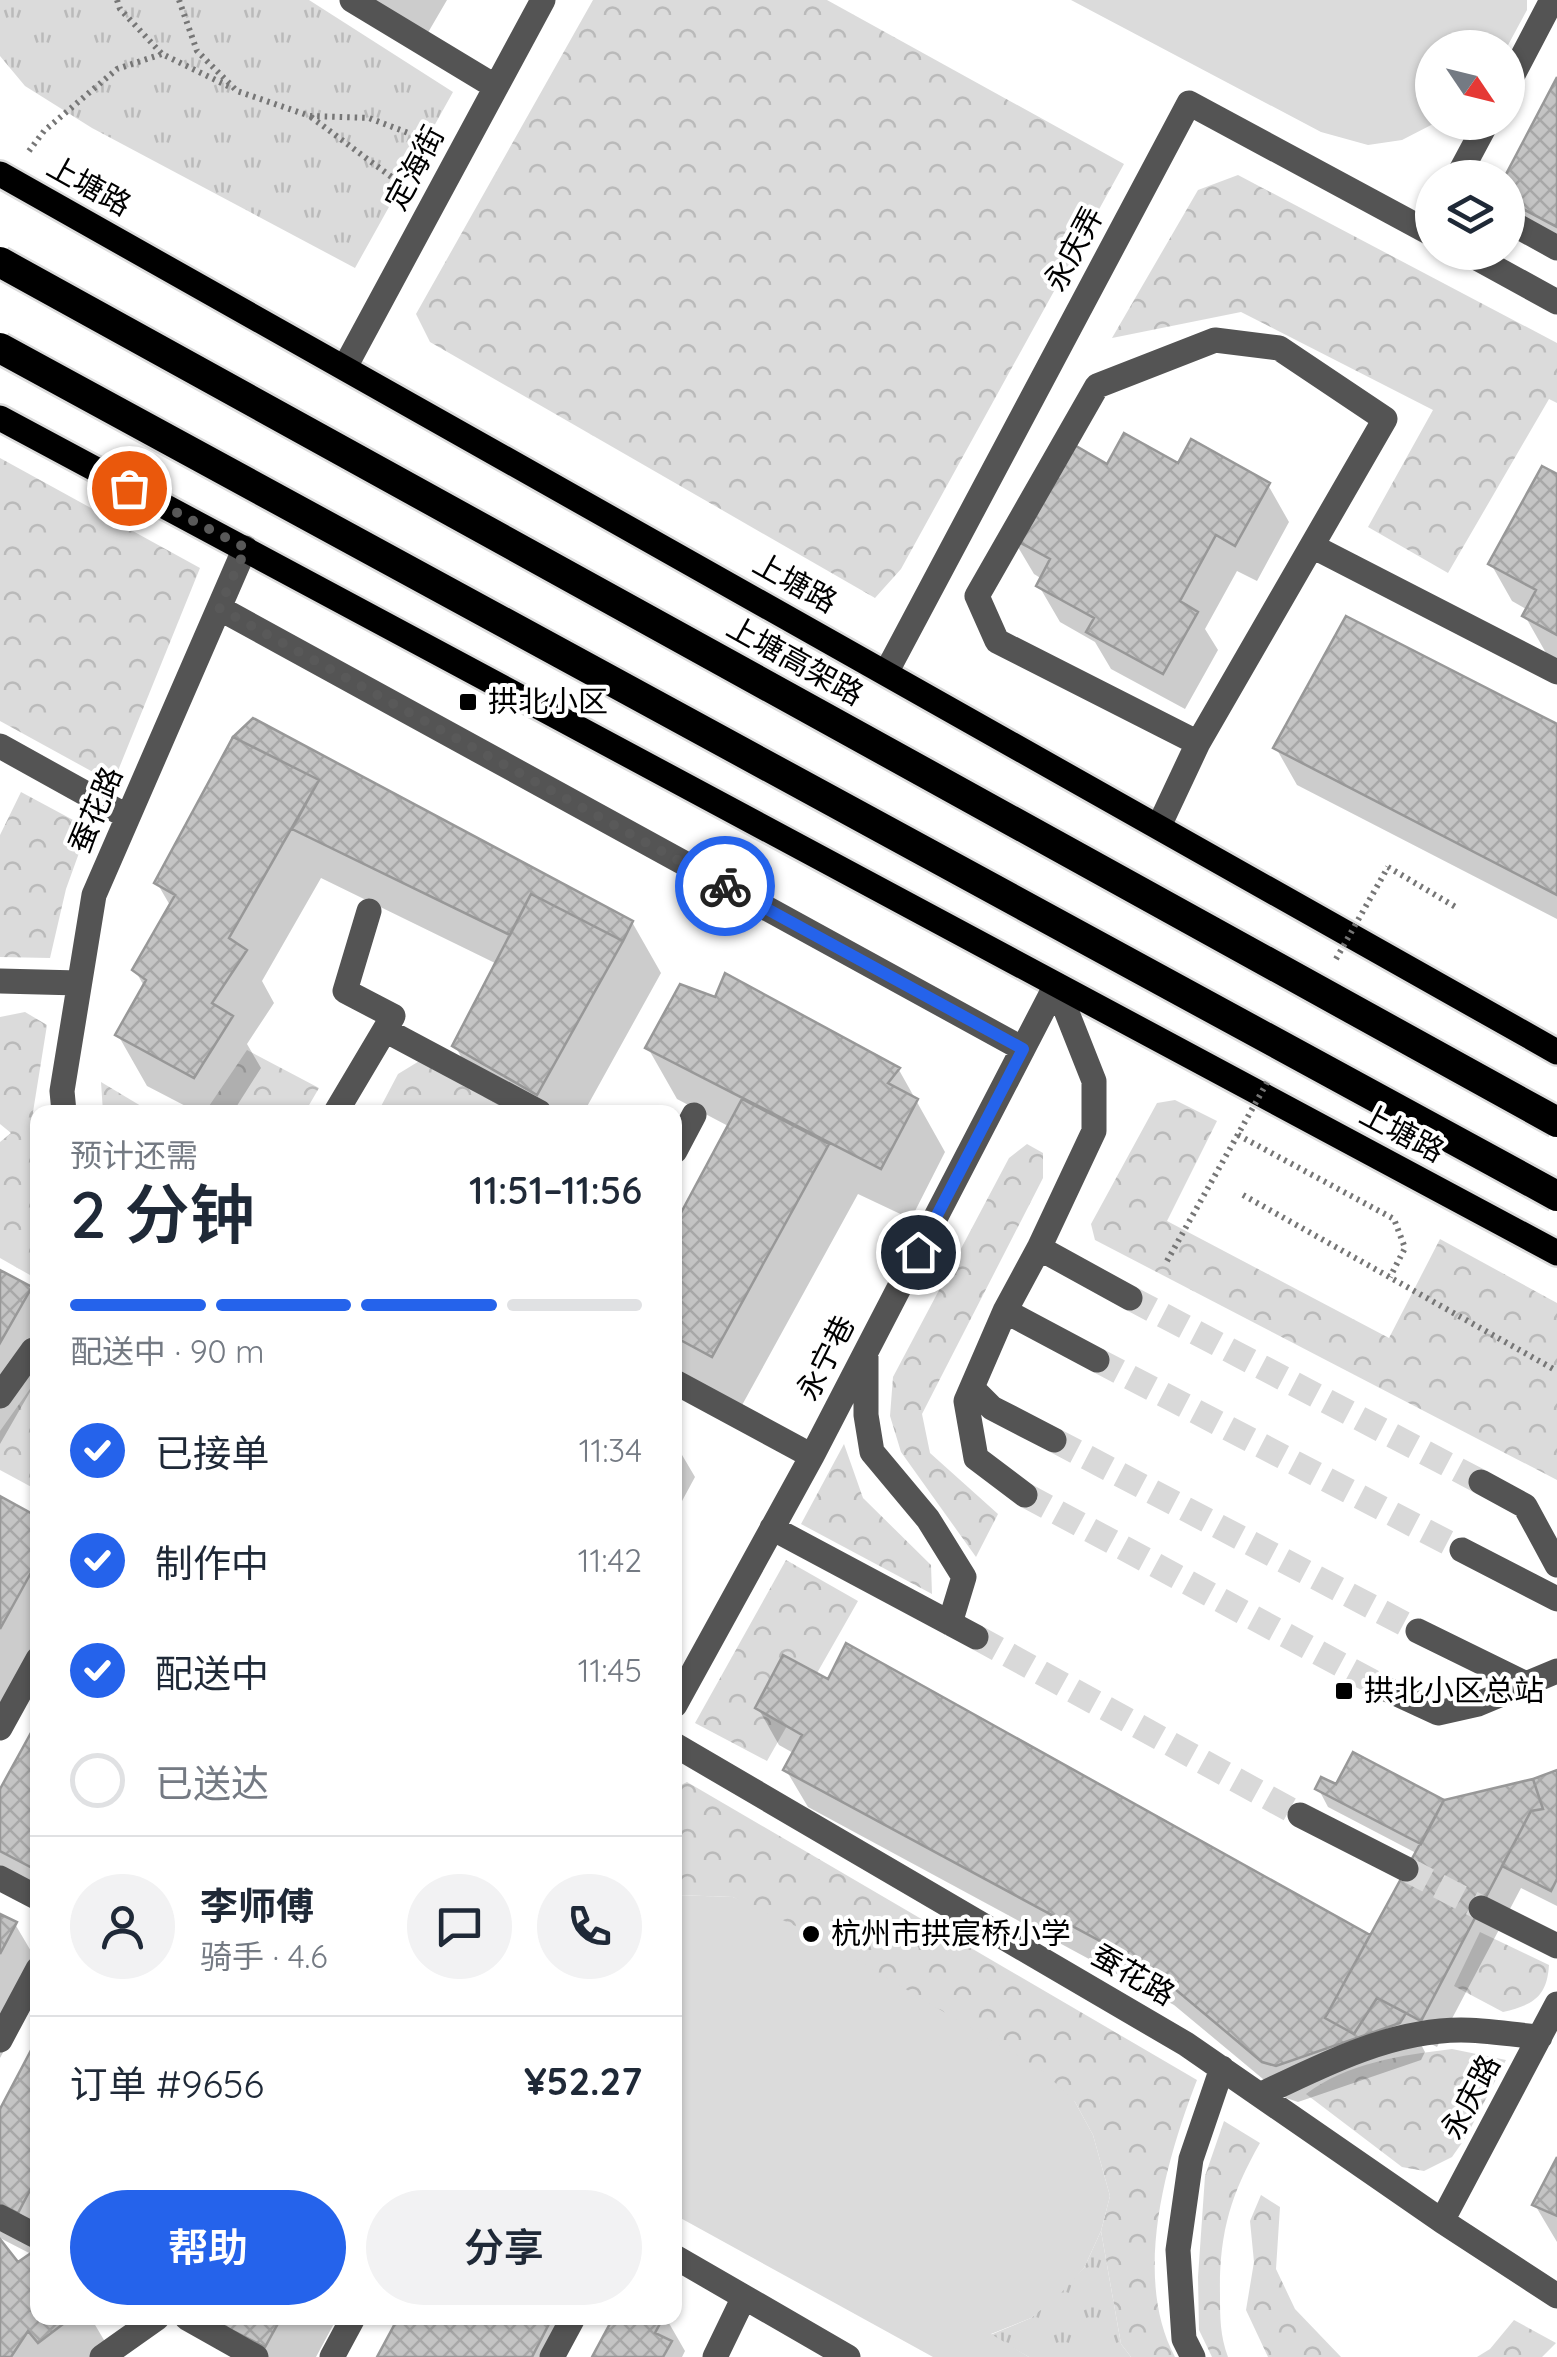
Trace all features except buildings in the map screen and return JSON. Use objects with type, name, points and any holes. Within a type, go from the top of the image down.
[{"type":"highway","name":"上塘高架路","points":[[0,262],[1557,1122]]},
{"type":"highway","points":[[0,348],[1557,1196]]},
{"type":"main road","name":"上塘路","points":[[4,176],[1557,1052]]},
{"type":"main road","name":"上塘路","points":[[0,418],[1557,1253]]},
{"type":"street","points":[[352,0],[496,87]]},
{"type":"street","name":"定海街","points":[[345,367],[542,0]]},
{"type":"street","points":[[1525,52],[1552,0]]},
{"type":"street","name":"永庆弄","points":[[886,671],[1189,103],[1415,225]]},
{"type":"street","points":[[1525,230],[1557,248]]},
{"type":"street","points":[[1499,270],[1557,302]]},
{"type":"street","points":[[1159,826],[1198,742],[1386,419],[1279,348],[1215,340],[1097,386],[976,596],[998,642],[1198,742]]},
{"type":"street","points":[[1312,546],[1557,672]]},
{"type":"street","name":"蚕花路","points":[[63,1105],[62,1091],[94,895],[246,548]]},
{"type":"street","points":[[219,608],[1023,1049]]},
{"type":"street","points":[[0,746],[128,817]]},
{"type":"street","points":[[340,1105],[393,1016],[345,991],[369,911]]},
{"type":"street","points":[[0,981],[80,984]]},
{"type":"street","points":[[1025,1496],[976,1458],[966,1401],[1005,1311],[1094,1131],[1094,1081],[1056,984]]},
{"type":"street","name":"永宁巷","points":[[682,1692],[812,1456],[1056,984]]},
{"type":"street","points":[[384,1030],[526,1105]]},
{"type":"street","points":[[682,1138],[694,1114]]},
{"type":"street","points":[[1039,1248],[1130,1298]]},
{"type":"street","points":[[1005,1311],[1097,1360]]},
{"type":"street","points":[[866,1353],[866,1415],[872,1452],[928,1519],[964,1576],[950,1623]]},
{"type":"street","points":[[0,1396],[30,1355]]},
{"type":"street","points":[[682,1386],[812,1456]]},
{"type":"street","points":[[972,1388],[992,1408],[1054,1440]]},
{"type":"street","points":[[1481,1482],[1525,1506],[1557,1565]]},
{"type":"street","points":[[772,1528],[976,1637]]},
{"type":"street","points":[[1462,1550],[1557,1599]]},
{"type":"street","points":[[1418,1631],[1524,1683]]},
{"type":"street","points":[[1386,1689],[1438,1714],[1478,1704],[1557,1671]]},
{"type":"street","points":[[0,1728],[30,1674]]},
{"type":"street","name":"蚕花路","points":[[682,1749],[1186,2044],[1557,2296]]},
{"type":"street","points":[[1300,1814],[1406,1870]]},
{"type":"street","points":[[0,1878],[30,1894]]},
{"type":"street","points":[[1480,1908],[1557,1946]]},
{"type":"street","points":[[0,2040],[30,1983]]},
{"type":"street","name":"永庆路","points":[[1442,2221],[1557,2004]]},
{"type":"street","points":[[1260,2095],[1328,2062],[1390,2041],[1458,2030],[1540,2037]]},
{"type":"street","points":[[1193,2357],[1184,2339],[1178,2250],[1191,2159],[1222,2068]]},
{"type":"street","points":[[0,2217],[30,2233]]},
{"type":"street","points":[[682,2262],[744,2298],[806,2347],[848,2357]]},
{"type":"street","points":[[715,2357],[744,2298]]},
{"type":"street","points":[[102,2357],[148,2325]]},
{"type":"street","points":[[200,2325],[256,2357]]},
{"type":"street","points":[[332,2357],[348,2325]]},
{"type":"street","points":[[552,2357],[569,2325]]},
{"type":"path","points":[[117,0],[120,9],[162,54],[237,91],[310,116],[370,158],[430,209]]},
{"type":"path","points":[[179,0],[197,51],[237,91]]},
{"type":"path","points":[[4,176],[44,131],[117,69],[162,54]]},
{"type":"path","points":[[310,116],[369,118],[460,153]]},
{"type":"path","points":[[1388,867],[1459,909]]},
{"type":"path","points":[[1238,1135],[1394,1220],[1405,1248],[1390,1278]]},
{"type":"path","points":[[1243,1194],[1557,1371]]},
{"type":"green space","points":[[0,0],[309,0],[453,92],[355,268],[92,128],[25,86],[0,56]]},
{"type":"green space","points":[[593,0],[827,0],[1124,164],[901,569],[875,598],[430,342],[416,314]]},
{"type":"green space","points":[[1071,0],[1527,0],[1527,10],[1516,30],[1415,30],[1415,133],[1402,140],[1368,145],[1321,132]]},
{"type":"green space","points":[[1238,175],[1557,343],[1557,403],[1549,399],[1448,573],[1368,527],[1433,410],[1241,312],[1112,338],[1198,190]]},
{"type":"green space","points":[[0,458],[200,568],[113,783],[0,721]]},
{"type":"green space","points":[[21,792],[88,828],[66,889],[50,958],[0,957],[0,835]]},
{"type":"green space","points":[[25,1012],[47,1025],[34,1105],[30,1105],[30,1275],[0,1258],[0,1142],[11,1133],[0,1124],[0,1017]]},
{"type":"green space","points":[[247,1050],[319,1088],[309,1105],[210,1105]]},
{"type":"green space","points":[[421,1060],[504,1105],[382,1105],[398,1074]]},
{"type":"green space","points":[[101,1082],[139,1105],[103,1105]]},
{"type":"green space","points":[[1175,1100],[1217,1121],[1167,1221],[1389,1338],[1440,1239],[1557,1303],[1557,1480],[1095,1240],[1091,1224],[1157,1103]]},
{"type":"green space","points":[[1027,1144],[1043,1153],[1043,1178],[922,1414],[930,1453],[998,1514],[976,1557],[901,1452],[890,1416],[893,1377],[1009,1158]]},
{"type":"green space","points":[[30,1389],[30,1486],[0,1470],[0,1431]]},
{"type":"green space","points":[[844,1444],[863,1498],[931,1565],[932,1594],[801,1524]]},
{"type":"green space","points":[[786,1560],[858,1601],[767,1761],[695,1723]]},
{"type":"green space","points":[[687,1782],[1197,2080],[1165,2182],[1155,2255],[1162,2325],[1175,2357],[1131,2357],[1121,2344],[1101,2231],[1110,2196],[1093,2135],[1075,2102],[733,1897],[682,1895],[682,1784]]},
{"type":"green space","points":[[682,1895],[733,1897],[815,1935],[1043,2071],[1075,2102],[1093,2135],[1110,2196],[1101,2231],[1084,2268],[1031,2318],[991,2334],[1029,2357],[933,2357],[682,2219]]},
{"type":"green space","points":[[1480,1932],[1549,1965],[1545,1985],[1536,1998],[1503,2012],[1454,1986]]},
{"type":"green space","points":[[1452,2049],[1506,2060],[1452,2157],[1424,2171],[1402,2167],[1306,2094],[1357,2068]]},
{"type":"green space","points":[[1224,2121],[1260,2143],[1234,2198],[1224,2234],[1220,2311],[1228,2357],[1212,2357],[1199,2330],[1198,2277],[1205,2176]]},
{"type":"green space","points":[[1261,2195],[1280,2207],[1276,2269],[1295,2309],[1341,2357],[1268,2357],[1246,2310],[1254,2262],[1250,2221]]},
{"type":"green space","points":[[1101,2231],[1121,2344],[1131,2357],[1029,2357],[990,2335],[1031,2318],[1084,2268]]},
{"type":"green space","points":[[1514,2320],[1556,2343],[1542,2357],[1477,2357],[1490,2349]]},
{"type":"tunnel","points":[[1130,1298],[1481,1482]]},
{"type":"tunnel","points":[[1097,1360],[1462,1550]]},
{"type":"tunnel","points":[[1054,1440],[1418,1631]]},
{"type":"tunnel","points":[[1025,1495],[1386,1689]]},
{"type":"tunnel","points":[[976,1637],[1300,1815]]},
{"type":"tunnel","points":[[1406,1869],[1481,1908]]},
{"type":"way so far","points":[[129,488],[246,548],[219,608],[725,886]]},
{"type":"place","name":"拱北小区","points":[[468,702]]},
{"type":"place","name":"拱北小区总站","points":[[1344,1691]]},
{"type":"place","name":"杭州市拱宸桥小学","points":[[811,1934]]},
{"type":"route","points":[[725,886],[1023,1049],[918,1252]]}]
